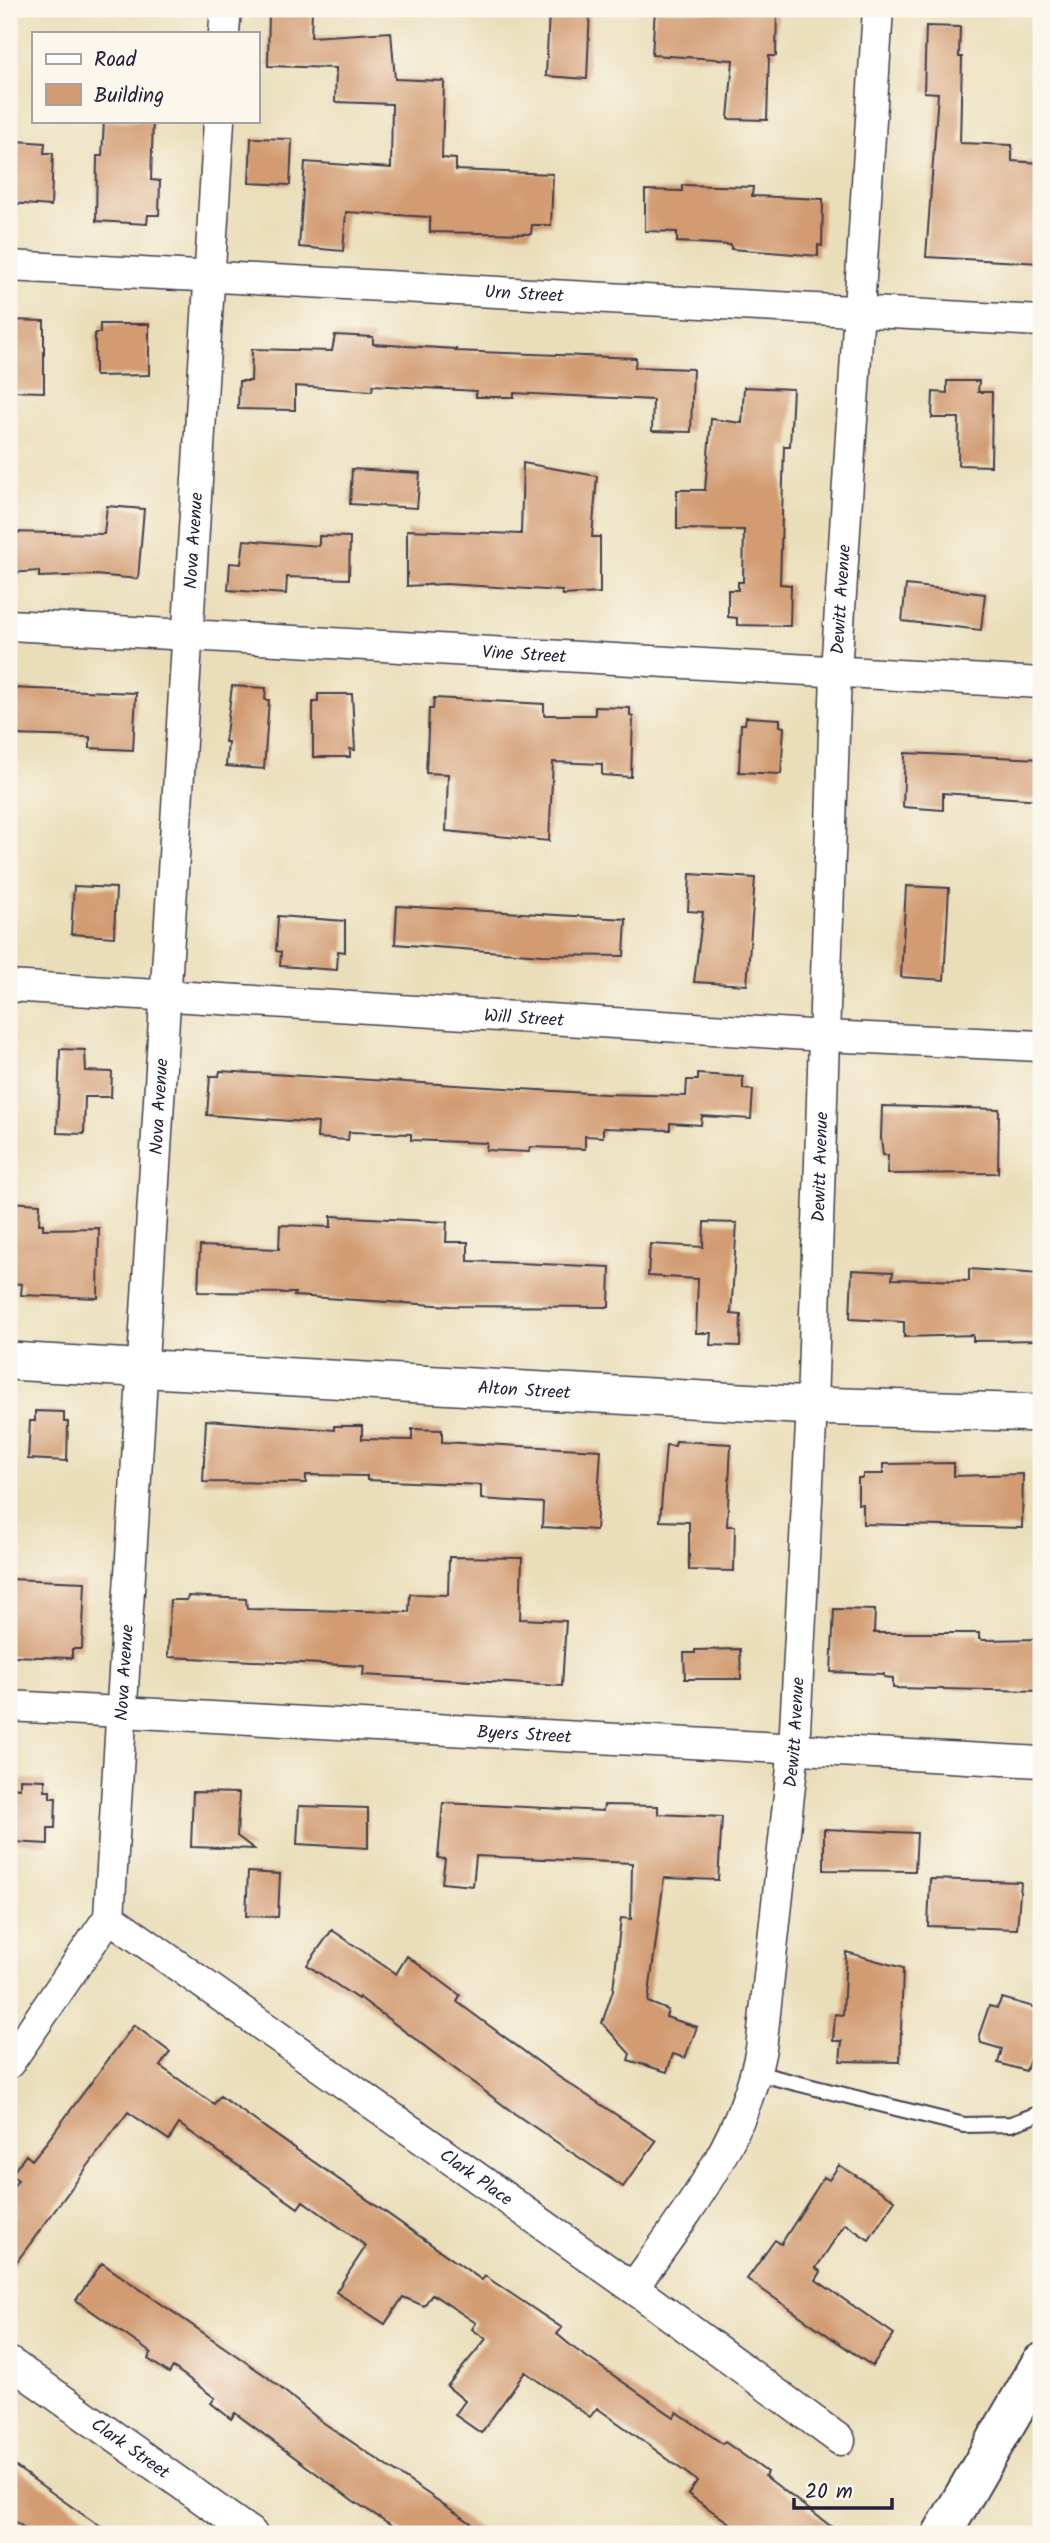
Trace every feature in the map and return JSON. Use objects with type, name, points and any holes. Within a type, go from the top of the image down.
[{"type":"highway","points":[[942,2534],[1041,2363]]},
{"type":"street","points":[[224,32],[226,9]]},
{"type":"street","name":"Dewitt Avenue","points":[[633,2288],[727,2151],[756,2073],[794,1749],[812,1406],[835,672],[878,9]]},
{"type":"street","name":"Nova Avenue","points":[[109,1917],[219,122]]},
{"type":"street","name":"Urn Street","points":[[9,266],[1041,321]]},
{"type":"street","name":"Vine Street","points":[[9,625],[1041,683]]},
{"type":"street","name":"Will Street","points":[[9,986],[825,1037],[1041,1046]]},
{"type":"street","name":"Alton Street","points":[[9,1361],[812,1406],[1041,1413]]},
{"type":"street","name":"Byers Street","points":[[9,1706],[1041,1762]]},
{"type":"street","points":[[9,2063],[109,1917]]},
{"type":"street","name":"Clark Place","points":[[109,1917],[633,2288],[840,2440]]},
{"type":"street","name":"Clark Street","points":[[9,2362],[253,2534]]},
{"type":"lane","points":[[756,2073],[964,2125],[1011,2124],[1041,2113]]},
{"type":"building","points":[[269,9],[312,9],[311,37],[391,32],[395,79],[444,81],[442,158],[456,159],[456,170],[553,174],[551,225],[532,225],[531,234],[430,232],[430,217],[346,212],[343,251],[299,247],[305,162],[391,168],[392,104],[335,102],[336,68],[268,66]]},
{"type":"building","points":[[549,9],[590,9],[587,79],[546,76]]},
{"type":"building","points":[[655,9],[733,13],[733,9],[777,9],[776,56],[769,56],[767,120],[728,119],[733,60],[652,55]]},
{"type":"building","points":[[926,26],[960,27],[960,143],[1012,145],[1012,161],[1041,163],[1041,263],[926,257],[938,93],[924,92]]},
{"type":"building","points":[[104,122],[153,122],[151,180],[160,181],[159,215],[148,215],[147,224],[96,221],[97,156],[102,156]]},
{"type":"building","points":[[251,138],[292,139],[290,185],[249,183]]},
{"type":"building","points":[[16,141],[45,143],[44,153],[53,153],[51,206],[9,203],[9,153],[16,153]]},
{"type":"building","points":[[682,185],[753,187],[752,196],[823,199],[822,246],[818,245],[818,256],[731,249],[731,245],[677,242],[677,232],[645,231],[645,190],[682,191]]},
{"type":"building","points":[[9,320],[44,321],[44,392],[9,391]]},
{"type":"building","points":[[100,324],[149,324],[149,375],[95,376],[95,333],[100,333]]},
{"type":"building","points":[[335,335],[373,337],[373,344],[456,349],[455,351],[636,358],[635,367],[693,369],[691,432],[652,431],[653,400],[514,393],[514,397],[476,397],[476,391],[373,385],[372,391],[295,386],[295,410],[238,409],[239,381],[251,381],[252,349],[332,351]]},
{"type":"building","points":[[947,381],[979,381],[978,392],[992,392],[991,466],[958,465],[959,418],[932,418],[933,392],[947,393]]},
{"type":"building","points":[[744,387],[793,389],[790,446],[784,446],[780,584],[791,585],[790,626],[737,625],[737,618],[728,617],[728,590],[738,590],[738,582],[743,582],[744,530],[677,529],[677,490],[705,490],[711,419],[742,423]]},
{"type":"building","points":[[523,463],[597,476],[592,537],[600,537],[600,593],[562,595],[562,591],[445,584],[407,586],[407,530],[521,534]]},
{"type":"building","points":[[352,469],[420,473],[417,508],[350,504]]},
{"type":"building","points":[[107,506],[144,509],[138,579],[95,575],[39,577],[39,571],[9,573],[9,532],[104,534]]},
{"type":"building","points":[[319,536],[350,537],[349,579],[287,577],[286,594],[228,590],[230,563],[241,564],[244,540],[319,546]]},
{"type":"building","points":[[906,585],[985,594],[981,630],[902,621]]},
{"type":"building","points":[[232,686],[266,688],[265,700],[269,700],[264,769],[226,766],[228,742],[225,742]]},
{"type":"building","points":[[9,688],[136,693],[133,750],[90,748],[90,737],[9,735]]},
{"type":"building","points":[[318,694],[352,694],[355,750],[350,749],[350,757],[313,757],[313,702],[318,702]]},
{"type":"building","points":[[434,698],[544,704],[544,715],[595,715],[595,707],[630,708],[630,716],[633,717],[631,777],[602,775],[602,764],[553,762],[549,841],[446,831],[448,774],[426,773],[429,709],[433,709]]},
{"type":"building","points":[[746,717],[780,719],[780,726],[784,727],[781,774],[739,772],[741,724],[745,724]]},
{"type":"building","points":[[905,753],[1041,759],[1041,800],[943,793],[943,810],[903,807]]},
{"type":"building","points":[[690,874],[755,878],[747,985],[694,982],[703,912],[688,911]]},
{"type":"building","points":[[74,886],[116,888],[114,937],[71,934]]},
{"type":"building","points":[[906,886],[949,888],[944,980],[901,977]]},
{"type":"building","points":[[397,906],[626,919],[624,956],[542,955],[395,944]]},
{"type":"building","points":[[278,916],[345,921],[345,952],[338,951],[337,970],[280,966],[281,952],[276,951]]},
{"type":"building","points":[[60,1049],[85,1050],[86,1071],[112,1072],[111,1097],[85,1097],[84,1134],[57,1133]]},
{"type":"building","points":[[220,1071],[605,1094],[686,1096],[687,1080],[698,1080],[698,1074],[743,1077],[743,1089],[753,1090],[751,1119],[702,1116],[701,1125],[670,1123],[670,1130],[603,1128],[603,1137],[585,1136],[585,1149],[530,1147],[529,1152],[486,1150],[487,1143],[411,1140],[411,1134],[349,1132],[348,1140],[317,1138],[318,1123],[207,1115],[210,1076],[219,1076]]},
{"type":"building","points":[[882,1106],[999,1109],[998,1173],[887,1174],[888,1155],[883,1155],[881,1138]]},
{"type":"building","points":[[9,1202],[40,1204],[39,1224],[43,1224],[43,1229],[99,1228],[98,1298],[21,1295],[22,1284],[9,1283]]},
{"type":"building","points":[[331,1216],[447,1222],[446,1242],[468,1242],[468,1261],[610,1267],[609,1307],[451,1306],[294,1296],[295,1293],[198,1292],[200,1246],[279,1249],[280,1225],[331,1227]]},
{"type":"building","points":[[704,1222],[737,1223],[731,1314],[741,1315],[740,1346],[710,1345],[711,1333],[696,1333],[698,1279],[648,1276],[650,1244],[703,1247]]},
{"type":"building","points":[[969,1269],[1041,1274],[1041,1340],[973,1341],[973,1335],[904,1337],[904,1322],[850,1319],[852,1270],[893,1272],[892,1279],[969,1281]]},
{"type":"building","points":[[35,1411],[64,1412],[64,1422],[68,1422],[67,1461],[28,1459],[30,1421],[35,1421]]},
{"type":"building","points":[[206,1420],[334,1430],[334,1426],[362,1426],[362,1439],[412,1440],[412,1429],[442,1430],[442,1442],[601,1450],[596,1530],[542,1527],[543,1503],[481,1499],[481,1485],[367,1480],[367,1476],[306,1475],[306,1483],[203,1482]]},
{"type":"building","points":[[676,1441],[731,1444],[727,1526],[735,1526],[734,1571],[689,1570],[689,1522],[660,1521],[666,1445],[675,1446]]},
{"type":"building","points":[[954,1463],[954,1476],[1023,1474],[1022,1528],[863,1524],[863,1504],[858,1504],[858,1478],[863,1478],[863,1474],[883,1474],[883,1464]]},
{"type":"building","points":[[449,1557],[522,1558],[520,1619],[566,1621],[562,1686],[363,1675],[364,1666],[168,1657],[170,1600],[187,1600],[188,1596],[246,1599],[247,1609],[409,1612],[410,1594],[448,1595]]},
{"type":"building","points":[[9,1579],[85,1582],[82,1649],[72,1649],[72,1658],[9,1656]]},
{"type":"building","points":[[834,1609],[875,1610],[874,1633],[979,1633],[979,1639],[983,1640],[1041,1639],[1041,1691],[893,1688],[893,1678],[884,1677],[884,1674],[831,1672]]},
{"type":"building","points":[[740,1649],[741,1679],[685,1679],[684,1653],[695,1653],[695,1650]]},
{"type":"building","points":[[20,1779],[45,1780],[45,1791],[50,1791],[50,1798],[56,1798],[55,1828],[48,1828],[48,1844],[11,1842],[13,1787],[20,1788]]},
{"type":"building","points":[[193,1792],[239,1793],[237,1836],[254,1849],[191,1847]]},
{"type":"building","points":[[443,1803],[603,1811],[604,1805],[658,1806],[658,1814],[722,1817],[718,1880],[664,1878],[648,2002],[668,2010],[666,2017],[697,2027],[685,2058],[673,2054],[667,2072],[628,2060],[630,2054],[602,2023],[613,1990],[621,1918],[631,1919],[632,1863],[476,1856],[473,1886],[442,1883],[445,1859],[438,1858]]},
{"type":"building","points":[[299,1806],[368,1808],[368,1848],[297,1844]]},
{"type":"building","points":[[824,1829],[917,1833],[915,1871],[824,1870]]},
{"type":"building","points":[[248,1872],[280,1874],[278,1917],[246,1916]]},
{"type":"building","points":[[930,1879],[1021,1882],[1017,1929],[928,1926]]},
{"type":"building","points":[[332,1930],[396,1974],[407,1956],[460,1995],[457,2002],[556,2075],[656,2141],[623,2187],[515,2114],[359,1997],[358,1999],[307,1965]]},
{"type":"building","points":[[846,1952],[903,1968],[900,2062],[840,2061],[842,2041],[833,2041],[835,2014],[843,2015]]},
{"type":"building","points":[[1002,1998],[1041,2009],[1041,2040],[1035,2059],[1030,2059],[1026,2071],[998,2063],[1002,2049],[981,2043],[979,2035],[989,2006],[997,2008]]},
{"type":"building","points":[[134,2025],[170,2052],[160,2066],[214,2104],[220,2096],[482,2280],[485,2276],[562,2328],[557,2334],[575,2349],[674,2417],[677,2412],[723,2444],[725,2442],[767,2472],[765,2476],[841,2534],[745,2534],[688,2494],[697,2481],[642,2440],[597,2408],[590,2417],[525,2372],[481,2433],[455,2415],[465,2401],[447,2386],[486,2339],[472,2329],[476,2323],[432,2294],[424,2306],[403,2297],[385,2324],[336,2292],[366,2246],[303,2201],[298,2208],[179,2124],[169,2140],[128,2112],[9,2272],[9,2193],[18,2180],[11,2175],[26,2155],[32,2160],[46,2143]]},
{"type":"building","points":[[839,2165],[895,2200],[869,2240],[845,2224],[816,2268],[821,2272],[816,2280],[894,2334],[872,2366],[747,2279],[775,2240],[781,2244],[824,2177],[829,2180]]},
{"type":"building","points":[[102,2263],[266,2376],[321,2421],[487,2534],[406,2534],[355,2502],[235,2413],[231,2419],[211,2403],[215,2398],[173,2367],[169,2373],[148,2359],[151,2353],[76,2300]]},
{"type":"building","points":[[9,2462],[111,2534],[33,2534],[9,2517]]}]
